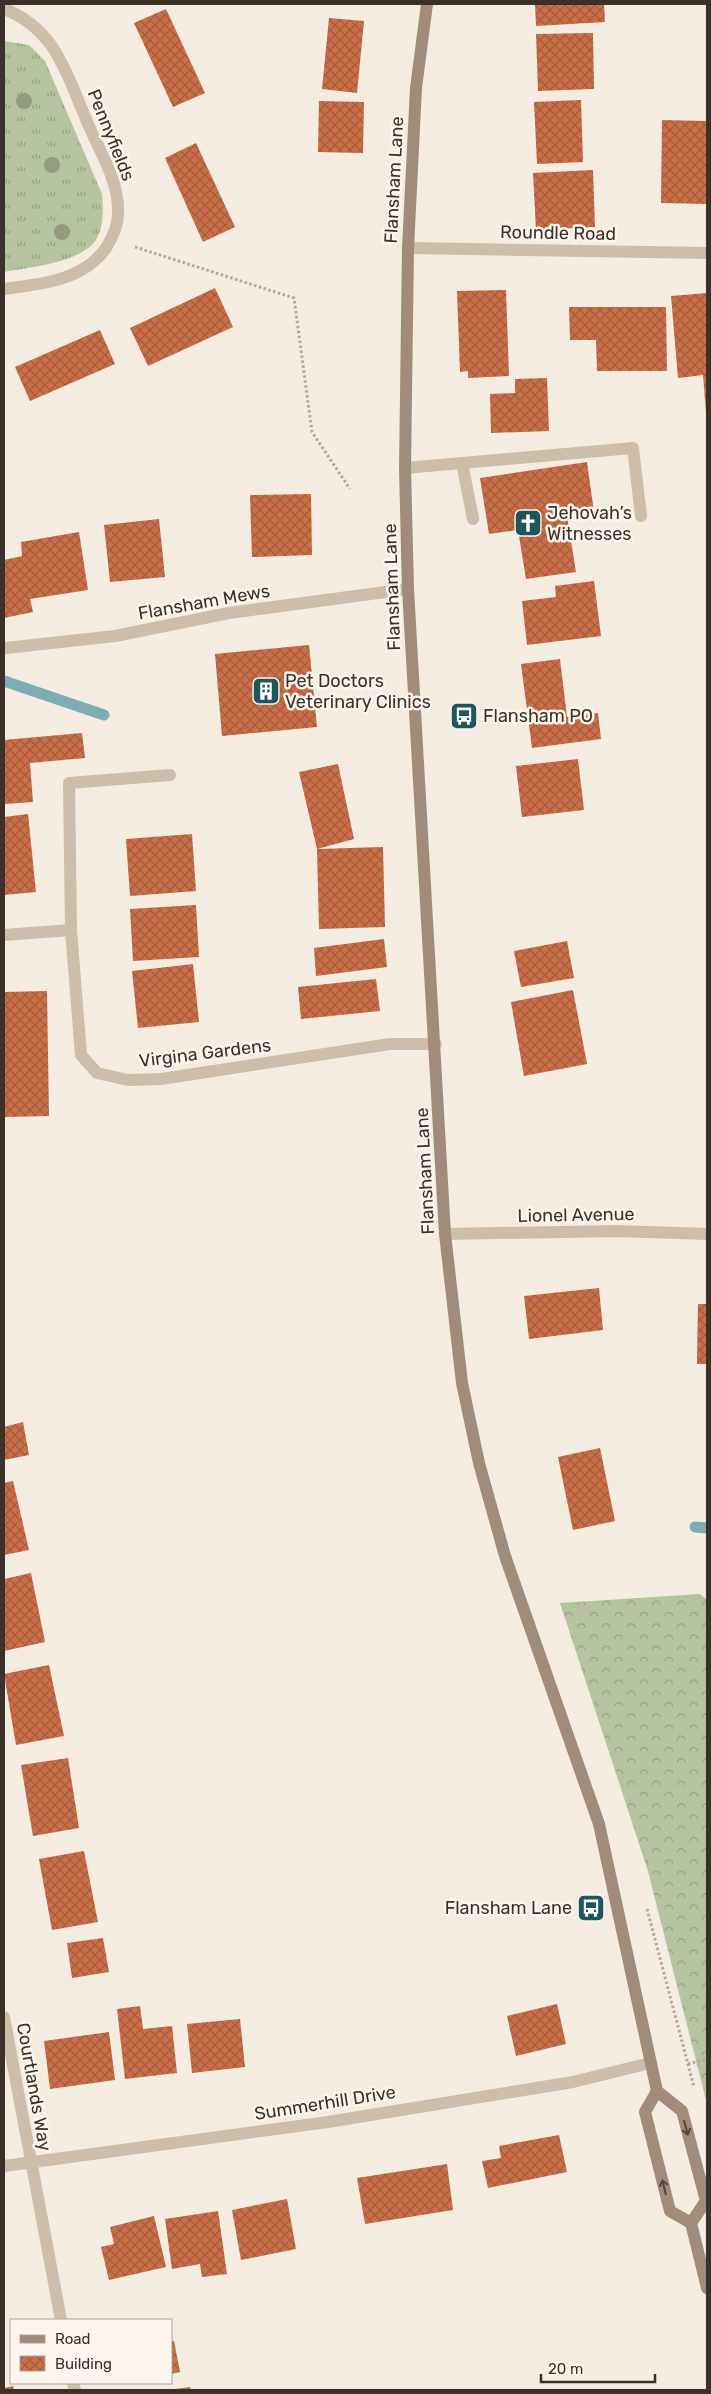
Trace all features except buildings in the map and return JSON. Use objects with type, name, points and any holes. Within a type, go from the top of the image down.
[{"type":"main road","name":"Flansham Lane","points":[[427,4],[416,88],[408,248],[405,468],[408,589],[436,1044],[445,1234],[462,1383],[478,1463],[505,1556],[599,1824],[657,2091]]},
{"type":"main road","points":[[691,2224],[706,2201],[682,2111],[657,2091],[645,2112],[670,2211],[691,2224],[707,2288]]},
{"type":"street","name":"Pennyfields","points":[[4,9],[18,14],[33,25],[51,45],[66,74],[116,189],[118,210],[115,232],[92,264],[70,276],[4,289]]},
{"type":"street","name":"Roundle Road","points":[[408,248],[707,253]]},
{"type":"street","points":[[405,468],[633,448],[641,516]]},
{"type":"street","points":[[462,463],[473,519]]},
{"type":"street","name":"Flansham Mews","points":[[6,648],[115,636],[229,613],[408,589]]},
{"type":"street","name":"Virgina Gardens","points":[[170,775],[69,783],[72,930],[82,1055],[97,1073],[128,1080],[161,1079],[390,1044],[436,1044]]},
{"type":"street","points":[[4,935],[72,930]]},
{"type":"street","name":"Lionel Avenue","points":[[445,1234],[617,1231],[707,1234]]},
{"type":"street","name":"Courtlands Way","points":[[4,2017],[61,2319]]},
{"type":"street","name":"Summerhill Drive","points":[[4,2166],[31,2164],[328,2122],[572,2082],[650,2063]]},
{"type":"path","points":[[111,239],[294,298],[312,432],[350,489]]},
{"type":"path","points":[[688,2064],[707,2059]]},
{"type":"green space","points":[[4,41],[29,45],[45,61],[102,194],[103,211],[99,235],[89,248],[79,254],[54,263],[4,272]]},
{"type":"green space","points":[[700,1594],[707,1600],[707,2104],[648,1871],[560,1603]]},
{"type":"waterway","points":[[4,681],[104,715]]},
{"type":"waterway","points":[[695,1527],[707,1528]]},
{"type":"place","name":"Jehovah’s Witnesses","points":[[528,523]]},
{"type":"place","name":"Pet Doctors Veterinary Clinics","points":[[266,691]]},
{"type":"place","name":"Flansham PO","points":[[464,716]]},
{"type":"place","name":"Flansham Lane","points":[[591,1908]]}]
